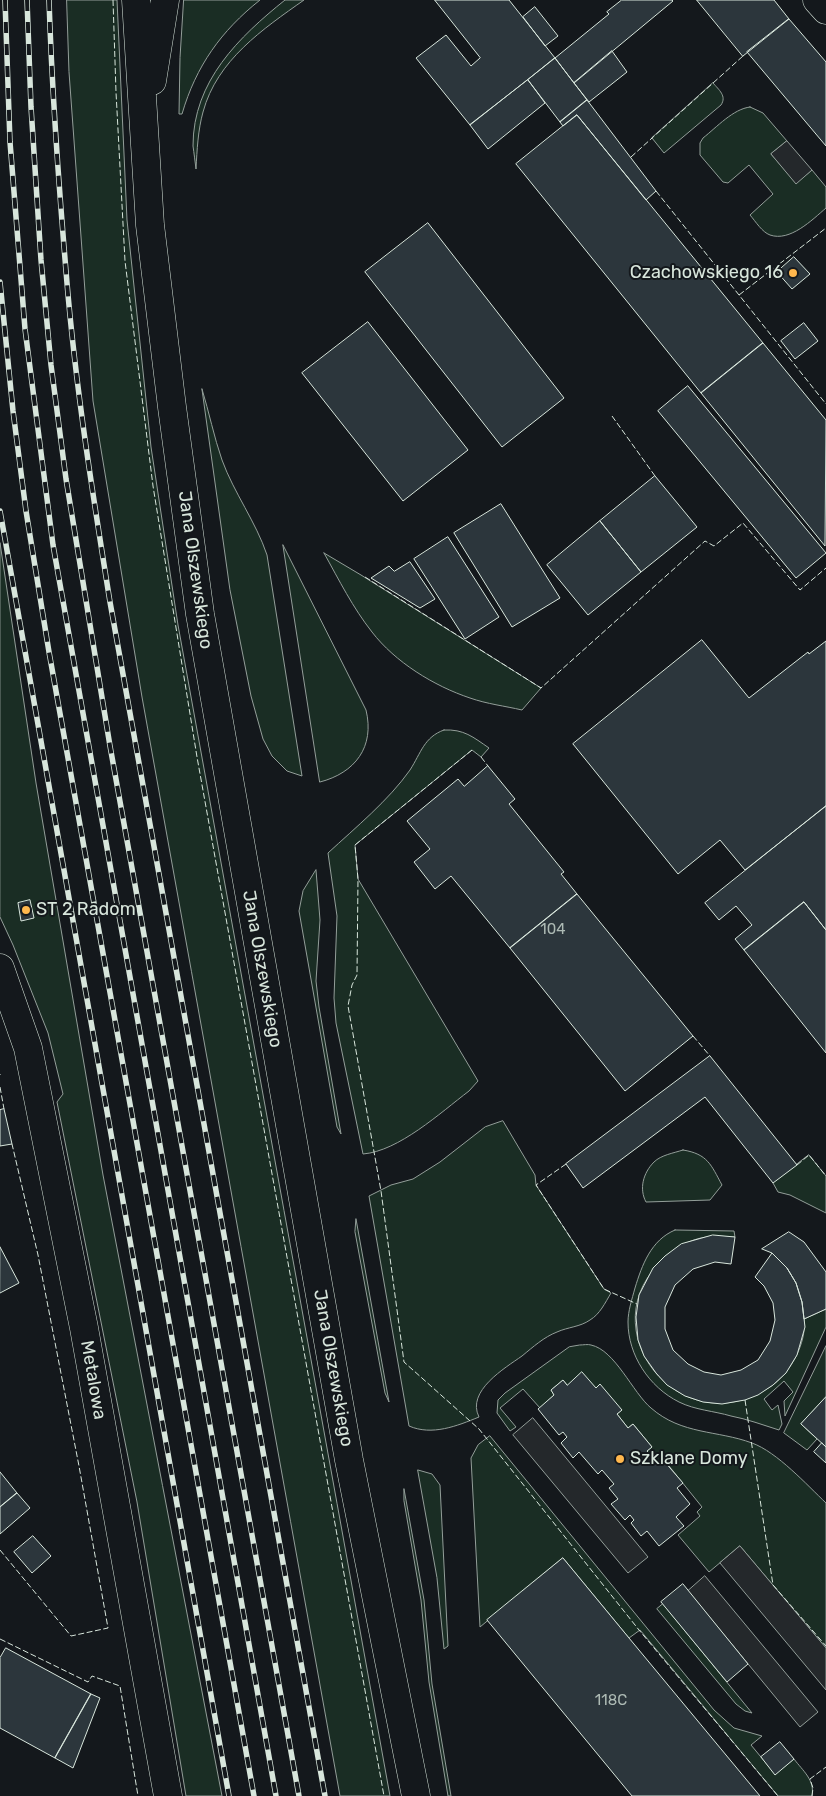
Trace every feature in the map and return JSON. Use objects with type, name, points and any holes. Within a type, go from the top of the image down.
[{"type":"main road","name":"Jana Olszewskiego","points":[[136,0],[150,225],[200,614],[349,1460],[416,1796]]},
{"type":"main road","name":"Jana Olszewskiego","points":[[144,137],[153,68],[165,0]]},
{"type":"main road","points":[[818,0],[826,10]]},
{"type":"main road","name":"Metalowa","points":[[0,968],[28,1048],[84,1328],[168,1796]]},
{"type":"green space","points":[[67,0],[117,0],[127,220],[151,447],[178,625],[390,1796],[340,1796],[142,697],[93,401],[69,72]]},
{"type":"green space","points":[[184,0],[260,0],[233,24],[212,51],[195,80],[182,114],[179,114],[180,58]]},
{"type":"green space","points":[[285,0],[304,0],[243,47],[230,61],[210,93],[200,126],[196,169],[193,146],[195,123],[201,101],[210,81],[236,45],[251,29]]},
{"type":"green space","points":[[713,83],[723,96],[721,105],[664,153],[652,138]]},
{"type":"green space","points":[[750,107],[763,113],[787,141],[771,154],[796,183],[812,170],[826,187],[826,208],[793,233],[778,236],[767,234],[750,215],[773,194],[749,165],[728,183],[723,182],[700,155],[700,143],[703,138],[737,111]]},
{"type":"green space","points":[[202,389],[222,460],[267,555],[302,776],[287,771],[272,756],[263,739],[251,696],[230,590]]},
{"type":"green space","points":[[0,543],[36,783],[103,1175],[222,1796],[186,1796],[137,1502],[57,1102],[63,1094],[48,1033],[0,917]]},
{"type":"green space","points":[[283,545],[366,710],[368,736],[360,756],[343,772],[320,782]]},
{"type":"green space","points":[[324,553],[541,688],[522,710],[456,693],[416,672],[381,643],[365,623],[352,604]]},
{"type":"green space","points":[[444,730],[463,732],[489,748],[481,757],[472,750],[355,845],[358,879],[478,1081],[469,1091],[405,1139],[377,1151],[363,1154],[336,1023],[334,998],[337,916],[328,853],[402,781],[427,741]]},
{"type":"green space","points":[[316,870],[320,920],[316,981],[341,1134],[337,1127],[299,911],[303,891]]},
{"type":"green space","points":[[503,1121],[535,1175],[536,1185],[604,1289],[611,1293],[594,1318],[582,1324],[561,1330],[539,1342],[489,1381],[482,1389],[478,1398],[476,1407],[479,1417],[444,1429],[418,1429],[409,1426],[369,1196],[391,1185],[413,1179],[440,1162],[485,1127]]},
{"type":"green space","points":[[683,1150],[698,1154],[708,1162],[722,1185],[710,1200],[646,1202],[643,1192],[643,1181],[650,1166],[668,1154]]},
{"type":"green space","points":[[809,1155],[826,1176],[826,1213],[790,1195],[778,1192],[773,1183]]},
{"type":"green space","points":[[356,1219],[389,1402],[385,1393],[355,1232]]},
{"type":"green space","points":[[675,1230],[734,1231],[735,1237],[705,1237],[682,1246],[665,1258],[643,1286],[635,1315],[640,1345],[654,1370],[676,1390],[704,1402],[736,1401],[770,1387],[784,1374],[796,1357],[803,1338],[804,1319],[826,1309],[826,1327],[785,1416],[784,1401],[793,1392],[784,1381],[764,1399],[772,1410],[778,1405],[782,1424],[779,1430],[743,1419],[691,1407],[679,1402],[658,1388],[642,1369],[636,1358],[629,1334],[628,1322],[629,1309],[635,1288],[644,1262],[649,1254],[660,1240]]},
{"type":"green space","points":[[591,1345],[608,1355],[644,1401],[663,1417],[687,1428],[739,1439],[762,1447],[791,1470],[826,1503],[826,1648],[740,1546],[709,1572],[678,1535],[700,1516],[697,1512],[702,1507],[665,1461],[659,1465],[647,1451],[652,1447],[633,1424],[628,1428],[617,1414],[622,1410],[596,1388],[567,1385],[563,1380],[551,1390],[554,1395],[540,1408],[523,1389],[500,1408],[516,1427],[510,1431],[497,1413],[498,1400],[569,1347]]},
{"type":"green space","points":[[826,1346],[826,1397],[801,1424],[817,1439],[807,1450],[784,1433]]},
{"type":"green space","points":[[490,1436],[714,1710],[734,1728],[762,1736],[751,1745],[775,1774],[794,1759],[810,1780],[812,1796],[778,1796],[640,1630],[629,1638],[563,1558],[480,1627],[471,1458],[478,1445]]},
{"type":"green space","points":[[418,1470],[432,1474],[440,1485],[448,1646],[444,1649],[437,1578]]},
{"type":"green space","points":[[404,1489],[424,1600],[432,1684],[451,1796],[448,1796],[429,1682],[421,1600],[404,1501]]},
{"type":"green space","points":[[663,1604],[752,1713],[745,1711],[736,1704],[657,1609]]},
{"type":"shaded area","points":[[787,141],[812,170],[796,184],[771,154]]},
{"type":"shaded area","points":[[533,1418],[648,1557],[628,1573],[513,1435]]},
{"type":"shaded area","points":[[740,1546],[826,1648],[826,1690],[720,1563]]},
{"type":"shaded area","points":[[705,1576],[818,1712],[800,1727],[688,1591]]},
{"type":"building","points":[[435,0],[509,0],[555,58],[470,125],[416,58],[446,35],[471,66],[480,58]]},
{"type":"building","points":[[622,0],[673,1],[574,83],[555,58],[609,14],[607,12]]},
{"type":"building","points":[[697,0],[774,0],[789,19],[743,56]]},
{"type":"building","points":[[535,7],[558,36],[545,46],[523,17]]},
{"type":"building","points":[[789,19],[826,62],[826,146],[747,52]]},
{"type":"building","points":[[612,51],[627,72],[589,102],[574,83]]},
{"type":"building","points":[[555,58],[587,100],[560,122],[528,80]]},
{"type":"building","points":[[528,80],[545,103],[488,149],[470,125]]},
{"type":"building","points":[[587,100],[656,191],[646,200],[577,115],[563,126],[560,122]]},
{"type":"building","points":[[577,115],[763,343],[701,393],[516,164]]},
{"type":"building","points":[[428,223],[564,398],[502,447],[365,272]]},
{"type":"building","name":"Czachowskiego 16","points":[[794,257],[810,274],[792,289],[777,272]]},
{"type":"building","points":[[368,322],[468,450],[403,501],[302,373]]},
{"type":"building","points":[[804,323],[818,341],[795,359],[781,341]]},
{"type":"building","points":[[763,343],[826,420],[825,546],[701,393]]},
{"type":"building","points":[[688,386],[826,553],[796,578],[658,411]]},
{"type":"building","points":[[655,476],[697,527],[641,572],[600,521]]},
{"type":"building","points":[[501,504],[560,598],[512,627],[454,533]]},
{"type":"building","points":[[600,521],[641,572],[588,615],[547,565]]},
{"type":"building","points":[[448,537],[499,617],[465,639],[414,559]]},
{"type":"building","points":[[410,562],[435,599],[420,608],[371,578],[389,566],[394,571]]},
{"type":"building","points":[[702,640],[749,698],[808,652],[809,654],[826,641],[826,806],[745,870],[720,840],[678,874],[573,744]]},
{"type":"building","points":[[488,766],[515,799],[509,804],[564,872],[561,874],[577,894],[510,948],[451,876],[435,889],[414,862],[430,849],[407,821],[458,779],[464,786]]},
{"type":"building","points":[[826,806],[826,930],[804,902],[744,950],[735,939],[752,925],[736,906],[719,920],[705,903]]},
{"type":"building","points":[[577,894],[693,1036],[625,1091],[510,948]]},
{"type":"building","name":"ST 2 Radom","points":[[30,900],[34,918],[21,921],[18,903]]},
{"type":"building","points":[[804,902],[826,930],[826,1053],[744,950]]},
{"type":"building","points":[[710,1056],[797,1165],[773,1183],[705,1097],[583,1188],[566,1164]]},
{"type":"building","points":[[4,1109],[12,1144],[0,1146],[0,1110]]},
{"type":"building","points":[[789,1232],[804,1242],[826,1272],[826,1309],[804,1319],[802,1302],[796,1283],[787,1268],[772,1253],[762,1249]]},
{"type":"building","points":[[713,1235],[735,1237],[731,1264],[715,1262],[693,1269],[675,1285],[665,1307],[665,1329],[673,1350],[688,1364],[704,1372],[721,1375],[741,1370],[758,1360],[770,1341],[775,1320],[773,1303],[764,1286],[755,1277],[772,1253],[787,1268],[796,1283],[802,1302],[805,1327],[797,1355],[786,1373],[758,1395],[745,1400],[722,1404],[703,1402],[685,1396],[667,1385],[644,1356],[638,1340],[636,1317],[639,1295],[653,1268],[681,1244]]},
{"type":"building","points":[[0,1247],[19,1283],[0,1293]]},
{"type":"building","name":"Szklane Domy","points":[[582,1372],[596,1388],[600,1384],[622,1410],[617,1414],[628,1428],[633,1424],[652,1447],[647,1451],[659,1465],[664,1461],[683,1483],[677,1488],[690,1504],[676,1517],[684,1526],[659,1546],[647,1531],[641,1536],[631,1523],[634,1520],[630,1515],[625,1520],[611,1504],[618,1499],[609,1488],[614,1484],[602,1470],[598,1474],[579,1452],[573,1458],[561,1443],[567,1437],[563,1432],[559,1435],[538,1409],[554,1395],[551,1390],[563,1380],[567,1385]]},
{"type":"building","points":[[826,1397],[826,1447],[801,1424]]},
{"type":"building","points":[[822,1443],[826,1447],[826,1463],[814,1452]]},
{"type":"building","points":[[0,1472],[17,1493],[0,1507]]},
{"type":"building","points":[[17,1493],[30,1508],[0,1534],[0,1507]]},
{"type":"building","points":[[33,1536],[51,1556],[32,1573],[14,1552]]},
{"type":"building","points":[[563,1558],[760,1796],[632,1796],[487,1620]]},
{"type":"building","points":[[683,1584],[748,1664],[727,1682],[661,1602]]},
{"type":"building","points":[[6,1648],[91,1694],[55,1758],[0,1728],[0,1658]]},
{"type":"building","points":[[91,1694],[100,1698],[73,1768],[55,1758]]},
{"type":"building","points":[[780,1742],[794,1759],[775,1775],[761,1757]]},
{"type":"railway","points":[[5,0],[10,142],[25,329],[53,545],[276,1796]]},
{"type":"railway","points":[[27,0],[31,107],[41,260],[51,365],[66,479],[110,746],[299,1796]]},
{"type":"railway","points":[[49,0],[56,142],[67,283],[80,403],[97,522],[325,1796]]},
{"type":"railway","points":[[0,282],[13,411],[26,511],[49,652],[254,1796]]},
{"type":"railway","points":[[0,511],[229,1796]]},
{"type":"fence","points":[[113,0],[125,261],[153,486],[197,757],[384,1796]]},
{"type":"fence","points":[[631,157],[743,56]]},
{"type":"fence","points":[[656,191],[826,404]]},
{"type":"fence","points":[[739,295],[826,228]]},
{"type":"fence","points":[[612,416],[655,476]]},
{"type":"fence","points":[[365,577],[541,688],[705,541],[714,546],[743,523],[800,590],[826,568]]},
{"type":"fence","points":[[472,750],[355,845],[358,879],[357,975],[352,985],[348,1006],[381,1191],[404,1362],[479,1429],[639,1630],[778,1796]]},
{"type":"fence","points":[[481,757],[488,766]]},
{"type":"fence","points":[[693,1036],[710,1056]]},
{"type":"fence","points":[[0,1087],[4,1109]]},
{"type":"fence","points":[[0,1550],[71,1636],[108,1628],[38,1255],[12,1144]]},
{"type":"fence","points":[[797,1165],[809,1155],[826,1176]]},
{"type":"fence","points":[[566,1164],[536,1185],[604,1289],[637,1304]]},
{"type":"fence","points":[[745,1400],[773,1585],[826,1646]]},
{"type":"fence","points":[[0,1639],[88,1682],[92,1676],[120,1686],[138,1796]]},
{"type":"fence","points":[[812,1796],[813,1788],[810,1779],[826,1767]]},
{"type":"place","name":"Czachowskiego 16","points":[[793,273]]},
{"type":"place","name":"ST 2 Radom","points":[[26,910]]},
{"type":"place","name":"Szklane Domy","points":[[620,1459]]}]
